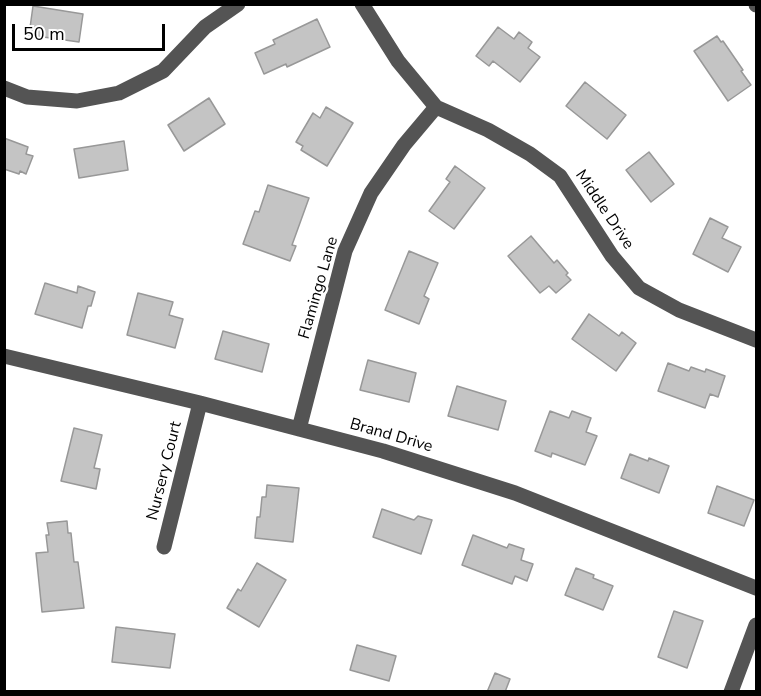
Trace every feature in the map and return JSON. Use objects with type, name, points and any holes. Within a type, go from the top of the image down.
[{"type":"street","points":[[4,88],[27,98],[77,101],[119,93],[163,71],[205,27],[238,4]]},
{"type":"street","name":"Middle Drive","points":[[362,4],[398,61],[436,108],[488,130],[530,154],[560,176],[612,256],[639,288],[679,310],[756,340]]},
{"type":"street","name":"Flamingo Lane","points":[[299,429],[345,251],[371,194],[404,145],[436,108]]},
{"type":"street","name":"Brand Drive","points":[[4,356],[200,403],[383,451],[515,493],[756,588]]},
{"type":"street","name":"Nursery Court","points":[[165,547],[200,403]]},
{"type":"street","points":[[731,692],[756,625]]},
{"type":"building","points":[[33,6],[83,14],[79,42],[29,35]]},
{"type":"building","points":[[317,19],[330,47],[287,67],[286,64],[264,74],[255,53],[275,44],[273,40]]},
{"type":"building","points":[[498,27],[514,39],[519,32],[532,42],[528,48],[540,57],[520,82],[493,61],[489,66],[476,56]]},
{"type":"building","points":[[717,36],[721,42],[723,41],[751,85],[728,101],[694,51]]},
{"type":"building","points":[[585,82],[626,115],[607,139],[566,106]]},
{"type":"building","points":[[209,98],[225,124],[184,151],[168,125]]},
{"type":"building","points":[[326,107],[353,123],[327,166],[301,150],[303,146],[296,142],[313,113],[320,118]]},
{"type":"building","points":[[4,138],[28,147],[26,154],[33,156],[26,174],[4,169]]},
{"type":"building","points":[[124,141],[128,170],[79,178],[74,149]]},
{"type":"building","points":[[649,152],[674,184],[651,202],[626,170]]},
{"type":"building","points":[[455,166],[485,188],[454,229],[429,211],[450,182],[446,179]]},
{"type":"building","points":[[268,185],[309,198],[292,245],[296,246],[290,261],[243,244],[255,211],[259,212]]},
{"type":"building","points":[[710,218],[728,227],[722,238],[741,247],[728,272],[693,254]]},
{"type":"building","points":[[531,236],[554,263],[557,260],[568,273],[566,275],[571,280],[556,293],[549,286],[540,293],[508,256]]},
{"type":"building","points":[[409,251],[438,263],[424,296],[429,299],[419,324],[385,310]]},
{"type":"building","points":[[45,283],[77,293],[78,286],[95,292],[91,306],[88,306],[82,328],[35,314]]},
{"type":"building","points":[[138,293],[173,302],[169,315],[183,319],[175,348],[127,335]]},
{"type":"building","points":[[589,314],[619,336],[622,332],[636,343],[616,371],[572,339]]},
{"type":"building","points":[[223,331],[269,344],[262,372],[215,359]]},
{"type":"building","points":[[368,360],[416,373],[409,402],[360,390]]},
{"type":"building","points":[[668,363],[689,371],[691,367],[705,372],[706,369],[725,376],[718,397],[710,394],[705,408],[658,391]]},
{"type":"building","points":[[457,386],[506,401],[498,430],[448,416]]},
{"type":"building","points":[[550,411],[569,418],[572,411],[591,418],[586,432],[597,436],[585,465],[552,453],[551,457],[535,451]]},
{"type":"building","points":[[74,428],[102,435],[94,468],[100,469],[96,489],[61,481]]},
{"type":"building","points":[[630,454],[669,466],[659,493],[621,478]]},
{"type":"building","points":[[267,485],[299,488],[293,542],[255,538],[257,517],[260,517],[262,497],[266,497]]},
{"type":"building","points":[[717,486],[754,500],[744,526],[708,513]]},
{"type":"building","points":[[382,509],[414,520],[418,516],[432,520],[421,554],[373,537]]},
{"type":"building","points":[[67,521],[68,533],[71,533],[74,562],[78,562],[84,608],[42,612],[36,553],[48,552],[47,523]]},
{"type":"building","points":[[473,535],[507,548],[509,544],[524,549],[521,560],[533,564],[527,581],[515,576],[512,584],[462,565]]},
{"type":"building","points":[[257,563],[286,580],[259,627],[227,608],[238,589],[241,591]]},
{"type":"building","points":[[576,568],[613,586],[603,610],[565,595]]},
{"type":"building","points":[[674,611],[703,621],[687,668],[658,657]]},
{"type":"building","points":[[116,627],[175,634],[170,668],[112,662]]},
{"type":"building","points":[[357,645],[396,656],[389,681],[350,670]]},
{"type":"building","points":[[495,673],[510,679],[505,692],[487,692]]}]
